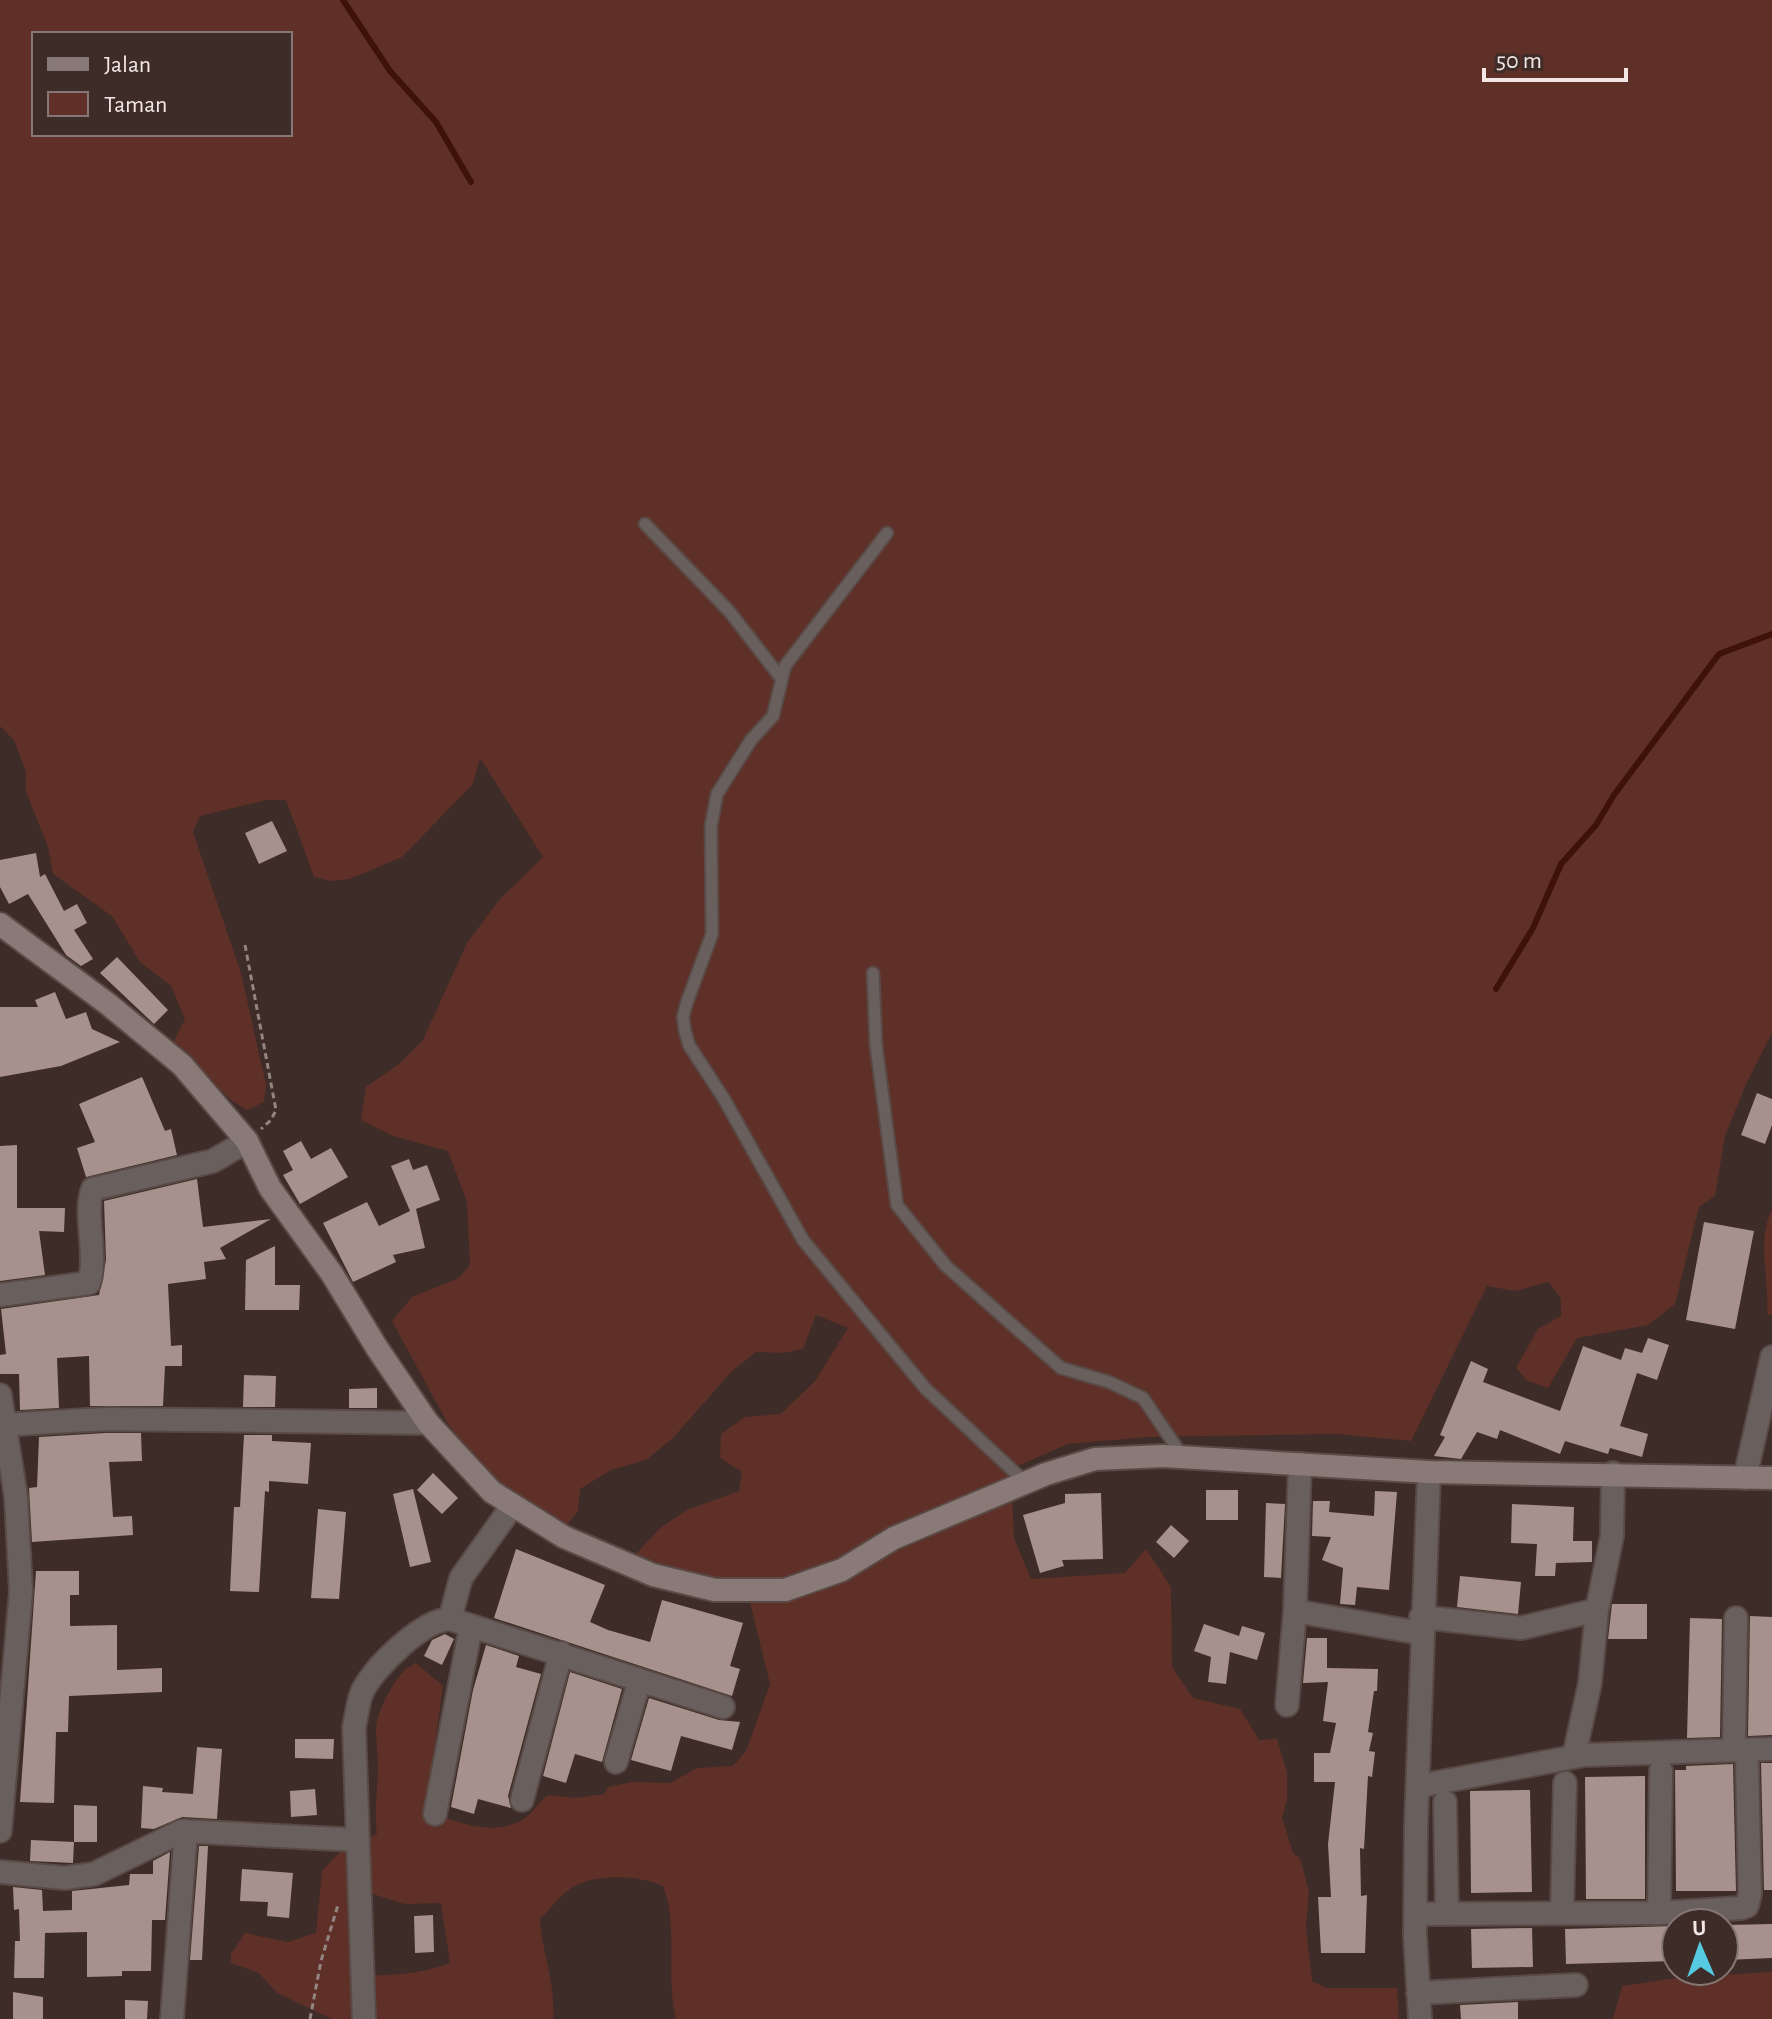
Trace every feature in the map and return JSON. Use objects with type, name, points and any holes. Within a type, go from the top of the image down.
[{"type":"main road","points":[[0,924],[108,1004],[182,1065],[247,1141],[270,1188],[332,1274],[428,1423],[492,1492],[564,1537],[653,1575],[715,1590],[785,1590],[842,1570],[894,1538],[1025,1483],[1095,1459],[1183,1457],[1429,1472],[1772,1478]]},
{"type":"street","points":[[0,1295],[89,1283],[94,1250],[90,1198],[93,1189],[213,1161],[247,1141]]},
{"type":"street","points":[[1745,1478],[1772,1357]]},
{"type":"street","points":[[0,1395],[2,1425],[16,1497],[21,1591],[0,1831]]},
{"type":"street","points":[[2,1425],[105,1419],[428,1423]]},
{"type":"street","points":[[1287,1705],[1295,1611],[1300,1464]]},
{"type":"street","points":[[1420,2019],[1417,1914],[1421,1625],[1429,1472]]},
{"type":"street","points":[[1574,1756],[1590,1683],[1597,1610],[1612,1536],[1613,1473]]},
{"type":"street","points":[[435,1814],[460,1623],[461,1578],[513,1505]]},
{"type":"street","points":[[1295,1611],[1421,1625],[1521,1628],[1597,1610]]},
{"type":"street","points":[[1417,1914],[1659,1913],[1747,1906],[1750,1894],[1736,1618]]},
{"type":"street","points":[[364,2019],[354,1727],[363,1690],[397,1650],[438,1620],[460,1623],[723,1707]]},
{"type":"street","points":[[522,1800],[561,1653]]},
{"type":"street","points":[[616,1762],[639,1682]]},
{"type":"street","points":[[1419,1786],[1574,1756],[1741,1756],[1772,1749]]},
{"type":"street","points":[[1659,1913],[1661,1771]]},
{"type":"street","points":[[1562,1912],[1565,1783]]},
{"type":"street","points":[[1445,1802],[1447,1913]]},
{"type":"street","points":[[0,1872],[65,1878],[94,1874],[111,1869],[177,1832],[186,1831],[358,1840]]},
{"type":"street","points":[[172,2019],[186,1831]]},
{"type":"street","points":[[1418,1993],[1576,1985]]},
{"type":"lane","points":[[645,524],[729,611],[781,678]]},
{"type":"lane","points":[[887,533],[785,666],[773,716],[751,740],[717,794],[711,826],[712,934],[683,1017],[689,1045],[724,1099],[803,1240],[925,1388],[1025,1483]]},
{"type":"lane","points":[[873,973],[876,1045],[897,1205],[946,1266],[1061,1368],[1109,1382],[1143,1398],[1183,1457]]},
{"type":"path","points":[[245,945],[276,1110],[271,1120],[247,1141]]},
{"type":"path","points":[[310,2019],[321,1961],[340,1901]]},
{"type":"green space","points":[[0,0],[1772,0],[1772,1033],[1746,1084],[1725,1136],[1715,1196],[1699,1207],[1675,1304],[1648,1325],[1577,1338],[1548,1388],[1528,1381],[1516,1368],[1538,1329],[1561,1316],[1561,1299],[1549,1282],[1515,1291],[1487,1286],[1411,1441],[1337,1434],[1148,1437],[1068,1444],[1011,1469],[1014,1538],[1031,1579],[1125,1573],[1146,1549],[1171,1587],[1172,1667],[1193,1698],[1240,1709],[1259,1740],[1277,1739],[1287,1772],[1287,1800],[1282,1817],[1293,1853],[1300,1858],[1309,1891],[1306,1928],[1312,1981],[1326,1988],[1397,1988],[1399,2019],[676,2019],[670,1918],[663,1886],[617,1877],[592,1880],[571,1888],[540,1919],[553,1994],[553,2019],[332,2019],[277,1993],[259,1973],[231,1963],[231,1954],[245,1933],[288,1942],[316,1933],[322,1871],[340,1852],[377,1834],[377,1721],[396,1680],[416,1663],[443,1686],[426,1810],[449,1819],[473,1826],[510,1825],[522,1820],[549,1795],[576,1798],[604,1794],[608,1787],[632,1782],[670,1783],[697,1768],[733,1766],[746,1751],[770,1684],[745,1582],[682,1572],[636,1554],[659,1529],[687,1510],[739,1491],[742,1472],[720,1458],[721,1434],[745,1417],[781,1414],[815,1381],[848,1328],[816,1315],[803,1349],[783,1353],[756,1352],[732,1371],[672,1439],[646,1460],[611,1470],[580,1489],[578,1511],[566,1526],[489,1478],[448,1424],[392,1321],[412,1297],[459,1278],[470,1265],[467,1202],[448,1151],[393,1136],[361,1120],[366,1087],[399,1064],[423,1040],[467,943],[499,900],[543,857],[480,758],[473,784],[402,857],[350,879],[332,881],[314,877],[286,800],[266,800],[200,816],[193,832],[241,973],[266,1085],[264,1102],[247,1110],[231,1100],[173,1043],[185,1019],[171,986],[140,962],[112,916],[53,874],[48,847],[26,792],[26,772],[14,740],[0,726]],"holes":[[[367,1892],[404,1904],[441,1903],[450,1963],[400,1974],[372,1975],[349,1971]]]},
{"type":"green space","points":[[1772,1210],[1772,1315],[1767,1314],[1764,1247]]},
{"type":"green space","points":[[1772,1972],[1772,2019],[1613,2019],[1622,1986],[1660,1980],[1660,1987],[1740,1987],[1740,1974]]},
{"type":"building","points":[[272,821],[287,851],[259,864],[245,833]]},
{"type":"building","points":[[36,853],[40,877],[45,874],[64,911],[77,904],[87,923],[74,930],[93,959],[81,966],[66,955],[28,894],[9,904],[0,887],[0,860]]},
{"type":"building","points":[[117,957],[168,1010],[154,1024],[100,973]]},
{"type":"building","points":[[55,992],[66,1019],[86,1012],[92,1029],[120,1042],[61,1066],[0,1077],[0,1007],[38,1007],[35,1000]]},
{"type":"building","points":[[142,1077],[165,1131],[171,1129],[177,1155],[86,1177],[77,1148],[95,1142],[79,1104]]},
{"type":"building","points":[[1757,1093],[1772,1099],[1772,1125],[1765,1144],[1741,1135]]},
{"type":"building","points":[[301,1141],[311,1159],[331,1148],[348,1177],[300,1204],[283,1175],[293,1170],[283,1151]]},
{"type":"building","points":[[17,1145],[17,1208],[65,1208],[64,1232],[39,1231],[45,1275],[0,1281],[0,1146]]},
{"type":"building","points":[[409,1159],[413,1170],[427,1165],[440,1200],[416,1209],[425,1248],[393,1255],[396,1262],[353,1282],[323,1223],[367,1202],[379,1226],[410,1211],[391,1166]]},
{"type":"building","points":[[197,1179],[203,1227],[271,1219],[220,1248],[226,1259],[204,1262],[206,1279],[168,1284],[171,1346],[182,1345],[182,1366],[165,1366],[163,1406],[90,1406],[89,1356],[57,1358],[59,1408],[20,1410],[19,1374],[0,1374],[0,1355],[6,1354],[1,1309],[99,1295],[106,1260],[104,1201]]},
{"type":"building","points":[[1704,1222],[1754,1231],[1735,1329],[1686,1320]]},
{"type":"building","points":[[275,1246],[275,1285],[300,1285],[299,1310],[245,1310],[246,1260]]},
{"type":"building","points":[[1648,1338],[1669,1345],[1657,1380],[1637,1373],[1620,1426],[1648,1434],[1642,1457],[1610,1448],[1608,1454],[1565,1441],[1560,1454],[1500,1430],[1497,1439],[1477,1432],[1461,1459],[1434,1456],[1445,1437],[1440,1435],[1471,1361],[1488,1369],[1483,1382],[1560,1411],[1583,1346],[1621,1360],[1625,1348],[1642,1353]]},
{"type":"building","points":[[244,1375],[276,1376],[275,1407],[243,1407]]},
{"type":"building","points":[[377,1388],[377,1408],[349,1408],[349,1389]]},
{"type":"building","points":[[141,1433],[142,1461],[109,1462],[113,1517],[132,1516],[133,1535],[32,1542],[29,1488],[37,1487],[39,1437]]},
{"type":"building","points":[[244,1435],[272,1435],[272,1441],[311,1443],[308,1484],[269,1481],[269,1492],[265,1491],[259,1592],[230,1591],[234,1507],[240,1507]]},
{"type":"building","points":[[433,1473],[458,1498],[442,1514],[417,1490]]},
{"type":"building","points":[[413,1489],[431,1562],[410,1567],[393,1494]]},
{"type":"building","points":[[1206,1490],[1238,1490],[1238,1520],[1206,1520]]},
{"type":"building","points":[[1375,1491],[1397,1492],[1389,1590],[1357,1587],[1355,1605],[1340,1604],[1343,1568],[1322,1560],[1331,1537],[1312,1536],[1313,1501],[1330,1501],[1329,1512],[1374,1516]]},
{"type":"building","points":[[1101,1493],[1103,1559],[1062,1560],[1064,1566],[1040,1573],[1023,1515],[1065,1503],[1065,1494]]},
{"type":"building","points":[[1266,1503],[1285,1504],[1281,1578],[1264,1577]]},
{"type":"building","points":[[1512,1504],[1574,1507],[1573,1541],[1592,1541],[1592,1562],[1556,1563],[1555,1576],[1535,1576],[1537,1544],[1511,1543]]},
{"type":"building","points":[[318,1509],[346,1512],[339,1599],[311,1598]]},
{"type":"building","points":[[1171,1525],[1189,1541],[1174,1558],[1156,1542]]},
{"type":"building","points":[[516,1549],[605,1585],[590,1622],[608,1630],[650,1642],[662,1600],[743,1623],[730,1666],[740,1669],[732,1696],[494,1618]]},
{"type":"building","points":[[36,1571],[79,1571],[79,1595],[70,1595],[70,1626],[117,1625],[117,1670],[162,1668],[162,1692],[69,1696],[68,1732],[56,1732],[54,1803],[20,1802]]},
{"type":"building","points":[[1460,1576],[1521,1582],[1518,1614],[1457,1607]]},
{"type":"building","points":[[1612,1604],[1647,1604],[1647,1639],[1608,1639]]},
{"type":"building","points":[[1750,1616],[1772,1617],[1772,1735],[1748,1736]]},
{"type":"building","points":[[1690,1618],[1722,1619],[1720,1737],[1687,1738]]},
{"type":"building","points":[[1204,1624],[1239,1636],[1242,1626],[1265,1633],[1257,1660],[1230,1652],[1226,1684],[1208,1682],[1211,1657],[1194,1651]]},
{"type":"building","points":[[445,1634],[454,1639],[442,1665],[424,1656],[432,1640]]},
{"type":"building","points":[[1307,1638],[1327,1638],[1327,1668],[1378,1669],[1377,1691],[1374,1691],[1368,1732],[1373,1733],[1369,1751],[1375,1752],[1372,1777],[1368,1776],[1364,1849],[1360,1848],[1361,1896],[1367,1895],[1365,1953],[1321,1953],[1318,1897],[1331,1897],[1328,1844],[1335,1782],[1314,1782],[1314,1753],[1330,1753],[1336,1723],[1323,1721],[1328,1682],[1303,1683]]},
{"type":"building","points":[[486,1645],[519,1656],[516,1667],[541,1674],[508,1796],[511,1808],[478,1799],[474,1814],[451,1807],[473,1690]]},
{"type":"building","points":[[570,1672],[622,1689],[602,1762],[575,1754],[566,1783],[543,1776]]},
{"type":"building","points":[[649,1698],[719,1720],[740,1722],[732,1750],[681,1736],[671,1771],[631,1760]]},
{"type":"building","points":[[295,1739],[334,1739],[333,1759],[295,1758]]},
{"type":"building","points":[[197,1747],[222,1749],[217,1819],[182,1817],[154,1829],[141,1828],[143,1786],[163,1788],[162,1792],[193,1794]]},
{"type":"building","points":[[1761,1763],[1772,1763],[1772,1890],[1764,1890]]},
{"type":"building","points":[[1733,1764],[1736,1891],[1676,1891],[1675,1770],[1686,1770],[1686,1766]]},
{"type":"building","points":[[1645,1776],[1645,1899],[1586,1899],[1585,1777]]},
{"type":"building","points":[[315,1789],[317,1815],[291,1817],[290,1791]]},
{"type":"building","points":[[1530,1790],[1532,1892],[1471,1893],[1470,1791]]},
{"type":"building","points":[[74,1805],[97,1806],[97,1842],[74,1842]]},
{"type":"building","points":[[31,1840],[74,1842],[73,1863],[30,1861]]},
{"type":"building","points":[[199,1846],[208,1846],[202,1960],[190,1960]]},
{"type":"building","points":[[170,1852],[165,1920],[152,1920],[151,1971],[122,1971],[122,1976],[87,1977],[87,1932],[45,1933],[44,1978],[14,1978],[15,1941],[20,1941],[19,1909],[14,1910],[13,1887],[42,1890],[43,1911],[72,1910],[72,1891],[129,1885],[130,1874],[153,1874],[153,1861]]},
{"type":"building","points":[[242,1869],[293,1873],[289,1918],[267,1916],[268,1902],[240,1901]]},
{"type":"building","points":[[433,1915],[434,1952],[415,1953],[414,1916]]},
{"type":"building","points":[[1772,1924],[1772,1958],[1740,1959],[1740,1925]]},
{"type":"building","points":[[1660,1926],[1660,1961],[1566,1964],[1565,1929]]},
{"type":"building","points":[[1532,1928],[1533,1967],[1472,1968],[1471,1929]]},
{"type":"building","points":[[13,1992],[43,1997],[43,2019],[13,2019]]},
{"type":"building","points":[[125,2000],[148,2001],[147,2019],[125,2019]]},
{"type":"building","points":[[1518,2002],[1518,2019],[1461,2019],[1460,2005]]},
{"type":"waterway","points":[[343,0],[390,71],[436,122],[471,182]]},
{"type":"waterway","points":[[1496,989],[1533,928],[1561,864],[1596,825],[1614,795],[1719,654],[1772,634]]}]
